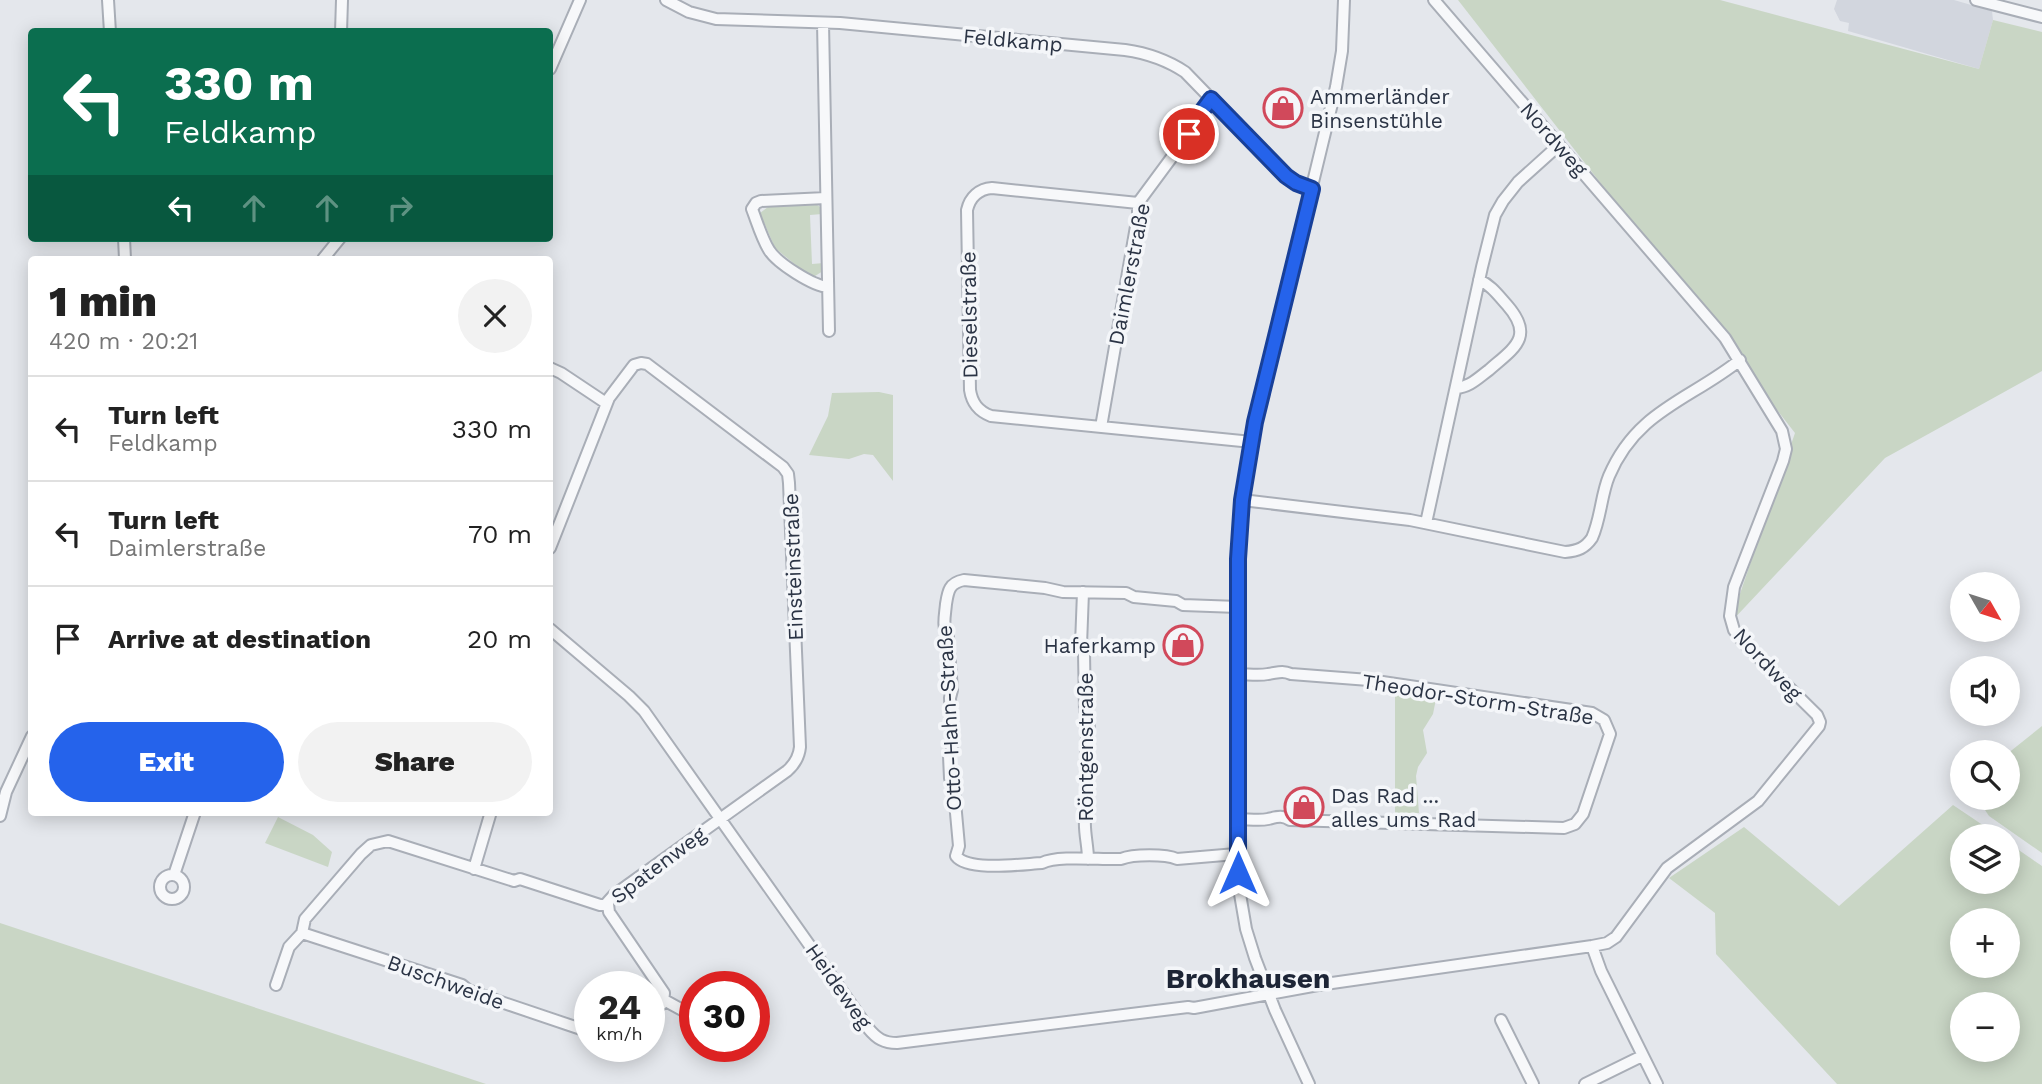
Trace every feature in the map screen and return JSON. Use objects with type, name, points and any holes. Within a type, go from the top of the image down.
[{"type":"street","points":[[108,0],[110,28]]},
{"type":"street","points":[[341,28],[342,0]]},
{"type":"street","points":[[553,62],[580,0]]},
{"type":"street","name":"Feldkamp","points":[[666,0],[689,12],[716,19],[823,23],[1147,54],[1174,65],[1190,77],[1286,176],[1312,189]]},
{"type":"street","points":[[1309,1084],[1270,995],[1246,929],[1240,894],[1236,854],[1239,819],[1238,559],[1242,500],[1252,442],[1338,79],[1344,0]]},
{"type":"street","name":"Nordweg","points":[[1270,995],[1318,985],[1607,943],[1620,934],[1670,866],[1758,801],[1820,722],[1744,643],[1731,624],[1734,587],[1786,449],[1782,431],[1724,338],[1434,0]]},
{"type":"street","points":[[1976,0],[2042,17]]},
{"type":"street","points":[[823,23],[829,331]]},
{"type":"street","name":"Daimlerstraße","points":[[1101,427],[1138,203],[1211,99]]},
{"type":"street","points":[[1426,523],[1490,230],[1498,208],[1518,182],[1559,145]]},
{"type":"street","name":"Dieselstraße","points":[[1138,203],[992,188],[983,189],[969,202],[971,390],[975,404],[990,416],[1252,442]]},
{"type":"street","points":[[827,198],[761,201],[752,209],[770,251],[805,280],[828,287]]},
{"type":"street","points":[[325,256],[337,242]]},
{"type":"street","points":[[1456,388],[1475,382],[1511,350],[1520,336],[1520,321],[1516,314],[1489,284],[1479,279]]},
{"type":"street","points":[[1242,500],[1426,523],[1565,552],[1582,549],[1595,533],[1610,473],[1633,437],[1660,411],[1740,360]]},
{"type":"street","name":"Einsteinstraße","points":[[553,540],[607,403],[631,367],[640,363],[647,364],[775,461],[788,474],[800,751],[788,771],[720,818]]},
{"type":"street","points":[[553,369],[607,403]]},
{"type":"street","name":"Otto-Hahn-Straße","points":[[1236,854],[1177,859],[1172,856],[1146,855],[1121,859],[1065,859],[1042,863],[978,865],[963,863],[958,859],[958,831],[949,760],[952,750],[951,667],[948,660],[948,637],[944,630],[944,612],[948,590],[961,581],[1063,592],[1126,593],[1134,597],[1176,601],[1183,605],[1238,607]]},
{"type":"street","name":"Röntgenstraße","points":[[1083,592],[1082,645],[1089,735],[1086,743],[1088,807],[1085,814],[1088,859]]},
{"type":"street","name":"Heideweg","points":[[553,632],[639,706],[876,1037],[898,1043],[1194,1008],[1270,995]]},
{"type":"street","name":"Theodor-Storm-Straße","points":[[1238,674],[1286,672],[1350,677],[1592,713],[1604,720],[1610,734],[1583,814],[1575,824],[1564,828],[1290,820],[1284,817],[1239,819]]},
{"type":"street","points":[[0,816],[6,792],[28,745]]},
{"type":"street","points":[[174,875],[194,816]]},
{"type":"street","points":[[474,869],[490,816]]},
{"type":"street","name":"Spatenweg","points":[[276,985],[289,947],[302,933],[305,919],[371,845],[388,841],[450,859],[453,863],[514,881],[520,879],[600,905],[608,904],[614,895],[720,818]]},
{"type":"street","points":[[608,904],[609,912],[649,971]]},
{"type":"street","name":"Buschweide","points":[[302,933],[462,985],[468,990],[574,1027]]},
{"type":"street","points":[[1592,946],[1601,971],[1657,1084]]},
{"type":"street","points":[[1501,1020],[1533,1084]]},
{"type":"street","points":[[1585,1084],[1642,1056]]},
{"type":"shaded area","points":[[1837,0],[1954,0],[1992,11],[1993,20],[1979,69],[1848,31],[1849,23],[1840,21],[1834,9]]},
{"type":"green space","points":[[1458,0],[1720,0],[1979,69],[1993,20],[2042,32],[2042,371],[1885,458],[1730,623],[1795,433]]},
{"type":"green space","points":[[817,205],[822,208],[822,214],[810,215],[812,264],[824,263],[823,271],[809,276],[775,248],[760,213],[768,207]]},
{"type":"green space","points":[[879,392],[893,395],[893,481],[873,455],[864,454],[849,459],[809,455],[828,416],[832,393]]},
{"type":"green space","points":[[1395,695],[1436,699],[1433,714],[1423,730],[1427,753],[1416,776],[1419,813],[1395,813]]},
{"type":"green space","points":[[2042,726],[2042,853],[2020,838],[2020,824],[2000,824],[1985,810],[2020,810],[2020,744]]},
{"type":"green space","points":[[1950,808],[1950,810],[1960,810],[1981,824],[1950,824],[1950,894],[2020,894],[2020,851],[2042,866],[2042,1084],[1837,1084],[1716,954],[1715,913],[1669,878],[1744,827],[1839,906]]},
{"type":"green space","points":[[278,817],[313,835],[332,852],[328,867],[265,843]]},
{"type":"green space","points":[[0,923],[486,1084],[0,1084]]},
{"type":"place","name":"Ammerländer Binsenstühle","points":[[1283,108]]},
{"type":"place","name":"Haferkamp","points":[[1183,645]]},
{"type":"place","name":"Das Rad ... alles ums Rad","points":[[1304,807]]},
{"type":"district","name":"Brokhausen","points":[[1248,978]]},
{"type":"route","points":[[1189,134],[1191,126],[1211,99],[1286,176],[1312,189],[1255,422],[1242,500],[1238,559],[1238,873]]}]
